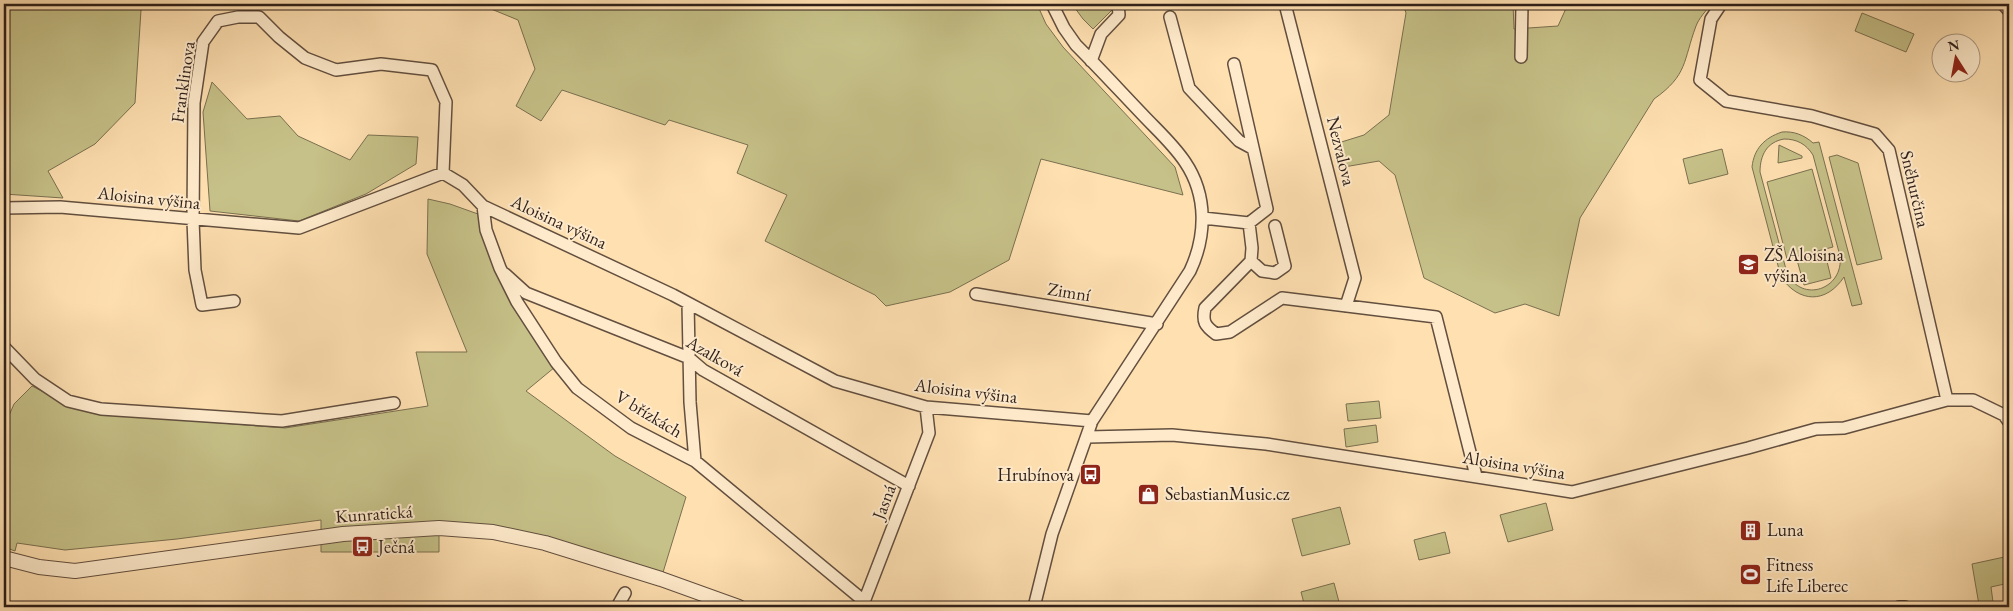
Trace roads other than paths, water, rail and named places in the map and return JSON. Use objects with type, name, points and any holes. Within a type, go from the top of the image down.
[{"type":"street","points":[[1034,607],[1052,534],[1088,437],[1092,421],[1190,271],[1198,254],[1202,237],[1203,218],[1198,190],[1186,163],[1172,144],[1076,45],[1064,28],[1052,4]]},
{"type":"street","points":[[1092,61],[1101,34],[1119,16],[1118,4]]},
{"type":"street","name":"Nezvalova","points":[[1284,4],[1355,278],[1346,306]]},
{"type":"street","points":[[1521,57],[1522,4]]},
{"type":"street","name":"Sněhurčina","points":[[1721,4],[1711,19],[1700,80],[1726,101],[1812,116],[1875,134],[1890,150],[1947,400]]},
{"type":"street","points":[[2003,4],[2009,11]]},
{"type":"street","name":"Franklinova","points":[[193,220],[194,103],[203,42],[218,21],[238,17],[259,17],[279,37],[305,58],[336,70],[381,64],[432,70],[446,102],[443,173]]},
{"type":"street","points":[[1170,17],[1189,88],[1239,141],[1252,148]]},
{"type":"street","points":[[1203,218],[1249,223],[1266,209],[1234,64]]},
{"type":"street","name":"Aloisina výšina","points":[[4,208],[60,207],[299,228],[443,173],[463,186],[483,206],[688,303],[835,382],[926,407],[1092,421]]},
{"type":"street","name":"V břízkách","points":[[483,206],[486,230],[500,268],[517,302],[556,362],[577,388],[631,428],[695,461],[863,604]]},
{"type":"street","points":[[193,220],[195,270],[202,305],[234,301]]},
{"type":"street","points":[[1249,223],[1252,248],[1251,260],[1205,308],[1203,318],[1205,326],[1216,334],[1230,332],[1282,298],[1436,317],[1476,476]]},
{"type":"street","points":[[1251,260],[1262,271],[1276,273],[1285,266],[1275,226]]},
{"type":"street","name":"Azalková","points":[[500,268],[526,293],[689,358],[703,370],[908,486]]},
{"type":"street","name":"Zimní","points":[[976,294],[1157,324]]},
{"type":"street","points":[[688,303],[690,402],[695,461]]},
{"type":"street","points":[[4,347],[34,379],[68,401],[101,409],[282,421],[394,403]]},
{"type":"street","name":"Aloisina výšina","points":[[1088,437],[1172,435],[1266,444],[1572,492],[1816,429],[1844,428],[1947,400],[1973,400],[2004,415],[2009,422]]},
{"type":"street","name":"Jasná","points":[[863,604],[929,433],[926,407]]},
{"type":"street","name":"Kunratická","points":[[4,558],[39,568],[75,570],[343,534],[439,528],[493,532],[545,543],[661,579],[739,607]]},
{"type":"street","points":[[617,607],[625,593]]},
{"type":"street","points":[[1899,607],[1905,607]]},
{"type":"place","name":"ZŠ Aloisina výšina","points":[[1748,265]]},
{"type":"place","name":"Hrubínova","points":[[1090,475]]},
{"type":"place","name":"SebastianMusic.cz","points":[[1149,494]]},
{"type":"place","name":"Luna","points":[[1751,530]]},
{"type":"place","name":"Ječná","points":[[362,547]]},
{"type":"place","name":"Fitness Life Liberec","points":[[1750,575]]}]
